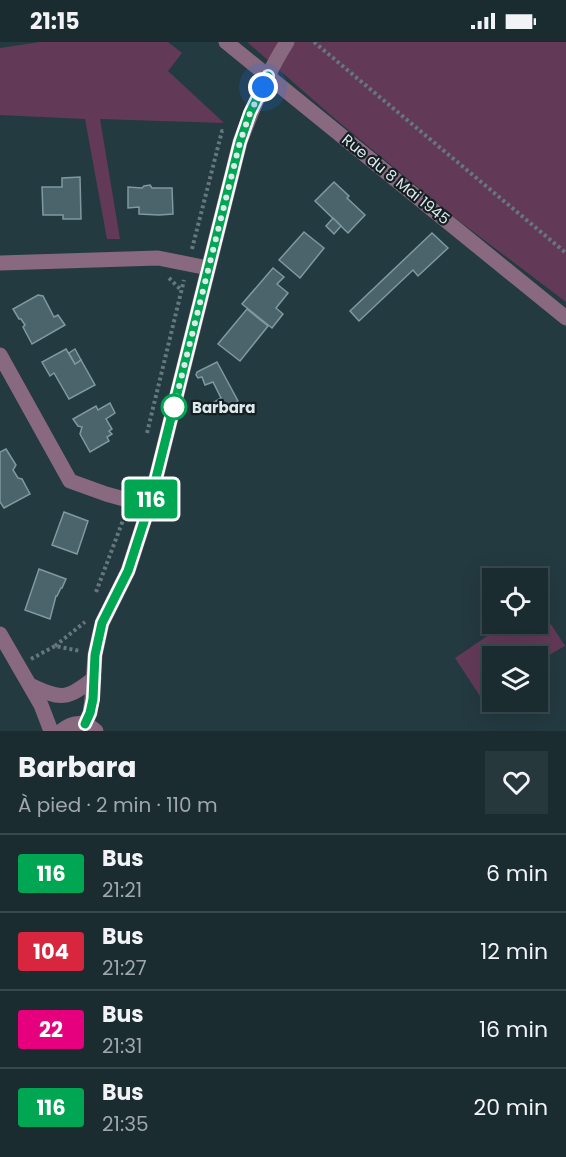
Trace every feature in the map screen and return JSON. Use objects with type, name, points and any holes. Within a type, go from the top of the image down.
[{"type":"street","name":"Rue du 8 Mai 1945","points":[[226,42],[566,318]]},
{"type":"street","points":[[41,705],[64,728],[73,723],[91,727],[95,655],[102,623],[128,571],[149,506],[246,126],[272,66],[287,42]]},
{"type":"street","points":[[0,263],[159,258],[208,268]]},
{"type":"street","points":[[0,356],[70,481],[149,506]]},
{"type":"street","points":[[0,634],[41,705],[51,731]]},
{"type":"street","points":[[29,684],[47,694],[62,696],[76,693],[94,678]]},
{"type":"path","points":[[314,42],[566,253]]},
{"type":"path","points":[[145,441],[222,132],[246,126]]},
{"type":"path","points":[[92,602],[130,501]]},
{"type":"path","points":[[56,646],[84,623],[88,613]]},
{"type":"shaded area","points":[[40,42],[168,42],[182,53],[168,71],[224,123],[100,119],[120,239],[107,239],[85,119],[0,115],[0,48]]},
{"type":"shaded area","points":[[247,42],[566,42],[566,302],[459,221],[334,118]]},
{"type":"shaded area","points":[[548,620],[565,646],[548,656],[548,646],[482,646],[482,695],[480,696],[455,658],[490,634],[548,634]]},
{"type":"building","points":[[80,177],[81,219],[63,219],[63,215],[43,215],[42,187],[62,187],[62,178]]},
{"type":"building","points":[[334,182],[365,215],[348,233],[315,201]]},
{"type":"building","points":[[150,185],[152,188],[172,188],[173,214],[139,214],[139,207],[128,208],[128,187],[142,188]]},
{"type":"building","points":[[333,218],[341,226],[334,234],[326,226]]},
{"type":"building","points":[[304,232],[324,248],[300,278],[279,260]]},
{"type":"building","points":[[432,233],[448,248],[418,276],[413,270],[359,321],[350,311]]},
{"type":"building","points":[[273,268],[284,277],[277,284],[288,293],[276,308],[283,314],[272,328],[242,304]]},
{"type":"building","points":[[38,295],[43,296],[54,317],[58,315],[65,325],[32,344],[23,327],[25,325],[13,309]]},
{"type":"building","points":[[247,309],[268,326],[240,361],[218,344]]},
{"type":"building","points":[[66,349],[75,364],[81,360],[95,385],[69,399],[54,373],[50,376],[42,362]]},
{"type":"building","points":[[75,349],[81,360],[75,364],[69,353]]},
{"type":"building","points":[[217,362],[238,401],[216,414],[211,404],[221,398],[213,382],[205,385],[202,377],[198,378],[196,375],[197,372]]},
{"type":"building","points":[[110,403],[115,413],[106,419],[112,429],[109,431],[112,434],[107,437],[109,441],[90,452],[80,434],[82,427],[78,426],[73,419],[96,406],[98,410]]},
{"type":"building","points":[[6,449],[16,465],[13,470],[18,478],[22,479],[30,494],[4,508],[0,502],[0,452]]},
{"type":"building","points":[[64,512],[88,521],[77,554],[52,545]]},
{"type":"building","points":[[39,569],[66,579],[56,596],[50,619],[25,610]]},
{"type":"bus line","name":"116","points":[[85,724],[93,699],[95,655],[102,623],[128,571],[149,506],[240,142],[250,113],[268,76]]},
{"type":"place","name":"Barbara","points":[[174,407]]},
{"type":"route","points":[[174,407],[240,142],[250,113],[263,87]]}]
